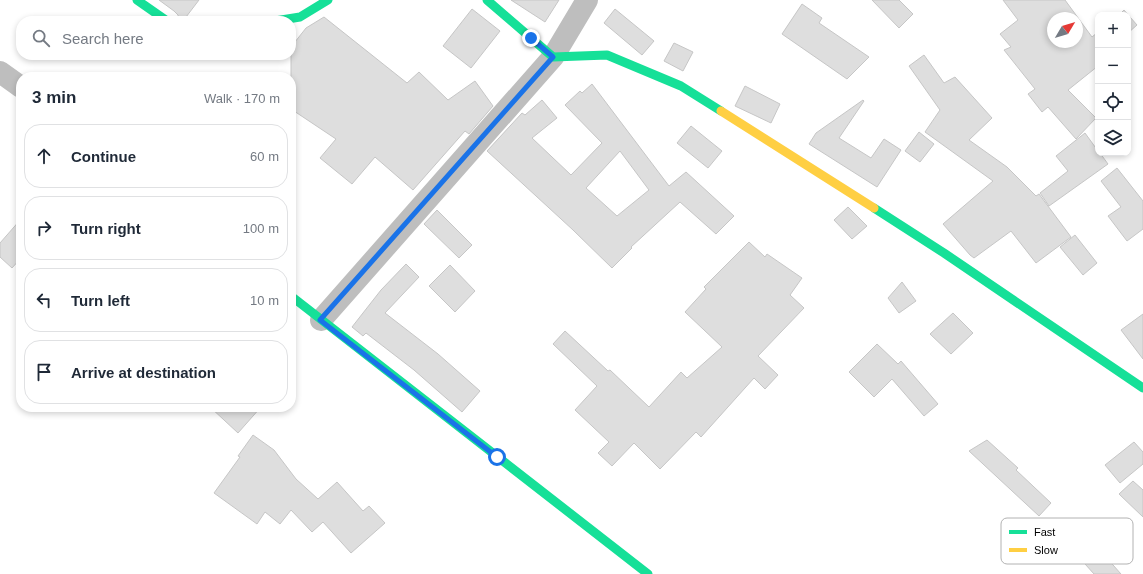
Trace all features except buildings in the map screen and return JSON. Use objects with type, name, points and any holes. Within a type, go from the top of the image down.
[{"type":"street","points":[[137,0],[160,16]]},
{"type":"street","points":[[296,18],[300,17],[328,0]]},
{"type":"street","points":[[487,0],[553,57],[607,55],[681,86],[944,253],[1143,388]]},
{"type":"street","points":[[320,320],[553,57],[587,0]]},
{"type":"street","points":[[0,72],[16,84]]},
{"type":"street","points":[[296,300],[648,574]]},
{"type":"traffic: fast","points":[[137,0],[160,16]]},
{"type":"traffic: fast","points":[[296,18],[300,17],[328,0]]},
{"type":"traffic: fast","points":[[487,0],[553,57],[607,55],[681,86],[721,111]]},
{"type":"traffic: fast","points":[[874,208],[944,253],[1143,388]]},
{"type":"traffic: fast","points":[[296,300],[648,574]]},
{"type":"traffic: slow","points":[[721,111],[874,208]]},
{"type":"route","points":[[497,457],[320,320],[553,57],[531,38]]}]
